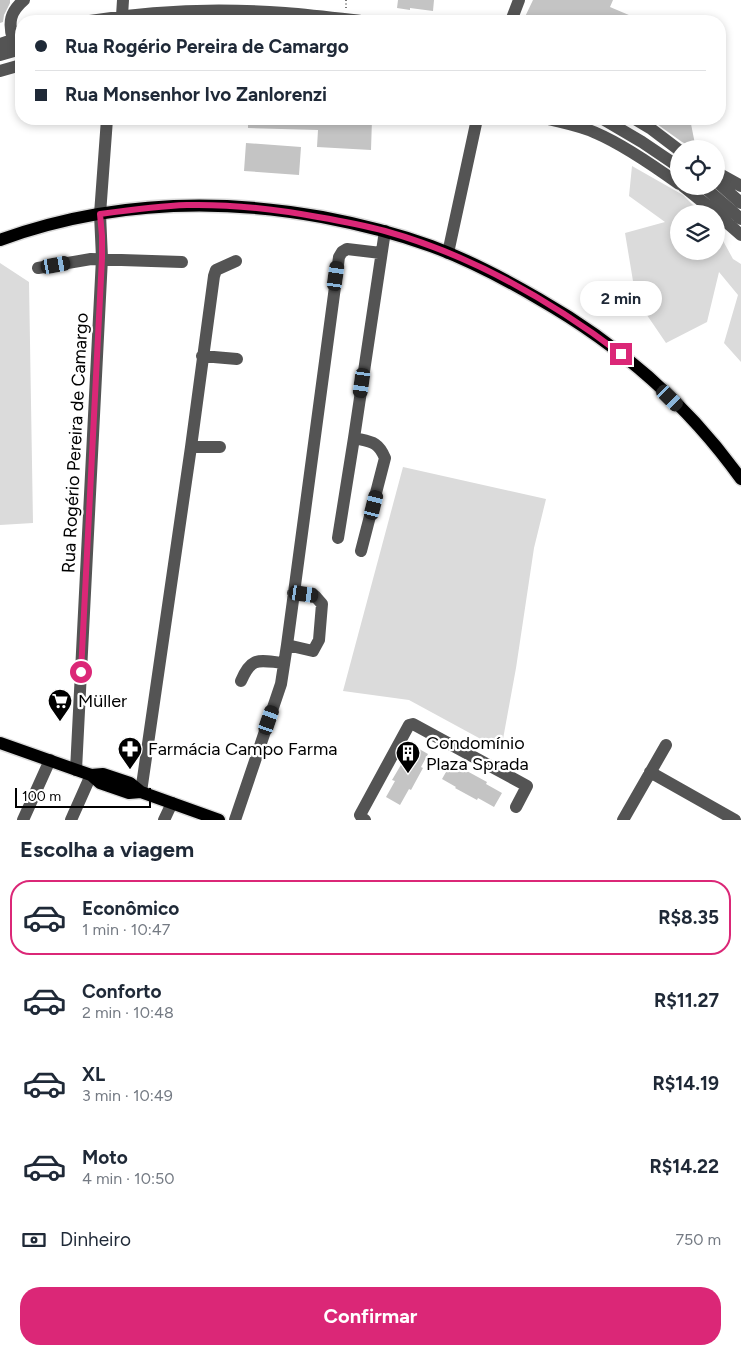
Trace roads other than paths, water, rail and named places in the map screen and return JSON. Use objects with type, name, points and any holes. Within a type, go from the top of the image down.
[{"type":"main road","points":[[0,240],[44,225],[100,214],[143,208],[188,205],[243,207],[298,213],[360,224],[385,231],[448,253],[491,272],[566,315],[626,357],[661,389],[696,424],[741,479]]},
{"type":"main road","points":[[0,742],[91,775],[100,783],[129,793],[141,792],[219,820]]},
{"type":"street","points":[[15,38],[10,30],[12,13],[24,0]]},
{"type":"street","points":[[122,15],[123,0]]},
{"type":"street","points":[[513,15],[519,0]]},
{"type":"street","points":[[128,15],[183,5],[216,10],[306,15]]},
{"type":"street","points":[[0,44],[15,42]]},
{"type":"street","points":[[0,55],[15,44]]},
{"type":"street","points":[[0,71],[15,67]]},
{"type":"street","name":"Rua Rogério Pereira de Camargo","points":[[76,770],[102,258],[100,214],[106,125]]},
{"type":"street","points":[[448,253],[476,125]]},
{"type":"street","points":[[572,125],[597,133],[670,178]]},
{"type":"street","points":[[613,125],[670,161]]},
{"type":"street","points":[[645,125],[670,143]]},
{"type":"street","points":[[725,177],[741,186]]},
{"type":"street","points":[[725,189],[741,203]]},
{"type":"street","points":[[694,195],[741,235]]},
{"type":"street","points":[[713,195],[741,219]]},
{"type":"street","points":[[338,538],[385,231]]},
{"type":"street","points":[[235,820],[281,684],[339,257],[347,249],[381,253]]},
{"type":"street","points":[[38,268],[102,258],[182,262]]},
{"type":"street","points":[[141,792],[214,276],[216,270],[236,261]]},
{"type":"street","points":[[202,356],[237,359]]},
{"type":"street","points":[[354,438],[374,442],[381,449],[385,458],[361,551]]},
{"type":"street","points":[[191,447],[220,448]]},
{"type":"street","points":[[287,645],[313,651],[319,640],[322,604],[315,596],[293,593]]},
{"type":"street","points":[[241,681],[246,669],[257,661],[284,663]]},
{"type":"street","points":[[365,820],[360,814],[409,725],[413,724],[527,786],[516,806]]},
{"type":"street","points":[[623,820],[666,745]]},
{"type":"street","points":[[23,820],[50,760]]},
{"type":"street","points":[[650,772],[735,820]]},
{"type":"street","points":[[71,820],[91,775]]},
{"type":"street","points":[[164,820],[172,803]]},
{"type":"place","name":"Müller","points":[[60,722]]},
{"type":"place","name":"Farmácia Campo Farma","points":[[130,770]]},
{"type":"place","name":"Condomínio Plaza Sprada","points":[[408,774]]}]
